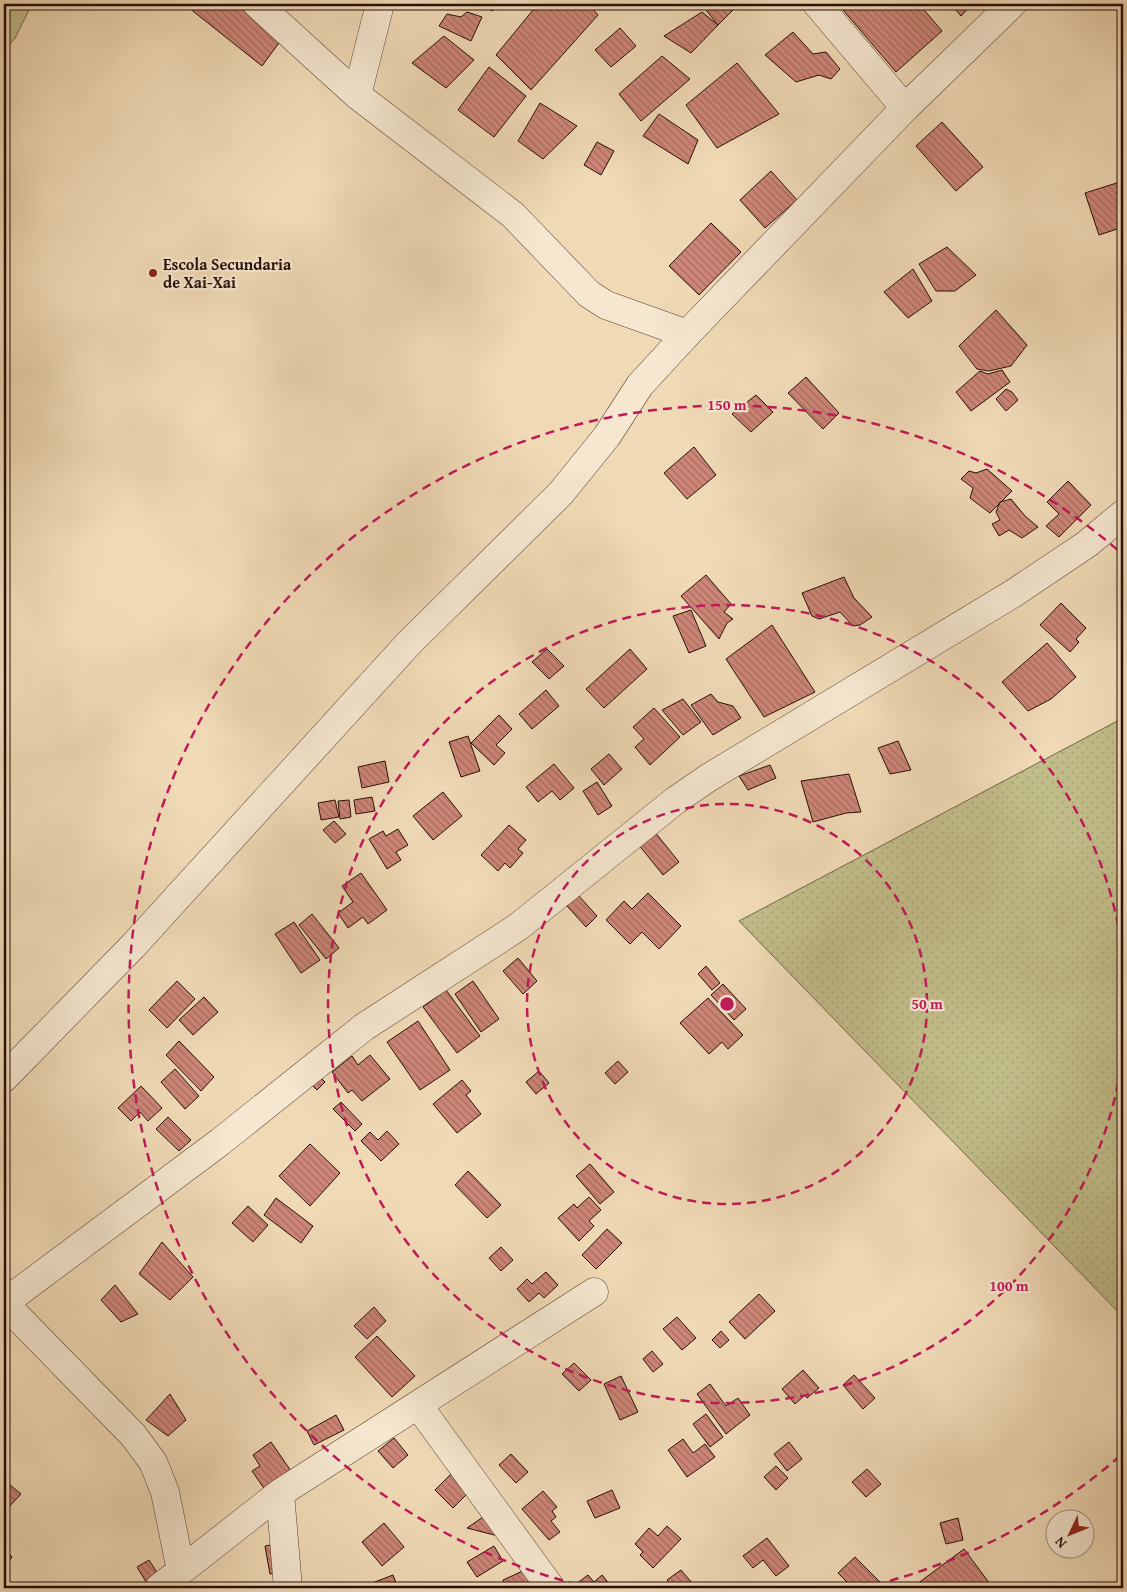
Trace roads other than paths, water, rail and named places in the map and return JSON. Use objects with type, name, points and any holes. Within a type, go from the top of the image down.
[{"type":"street","points":[[257,4],[356,95],[513,215],[588,294],[606,305],[687,334]]},
{"type":"street","points":[[356,95],[380,4]]},
{"type":"street","points":[[817,4],[905,108]]},
{"type":"street","points":[[4,1078],[133,946],[409,643],[561,493],[607,436],[640,385],[687,334],[905,108],[1012,4]]},
{"type":"street","points":[[181,1571],[165,1492],[153,1462],[133,1435],[4,1303],[220,1142],[364,1027],[518,927],[676,800],[708,778],[1014,593],[1087,544],[1123,514]]},
{"type":"street","points":[[159,1588],[280,1493],[594,1292]]},
{"type":"street","points":[[418,1405],[551,1588]]},
{"type":"street","points":[[280,1493],[288,1588]]},
{"type":"place","name":"Escola Secundaria de Xai-Xai","points":[[153,273]]}]
